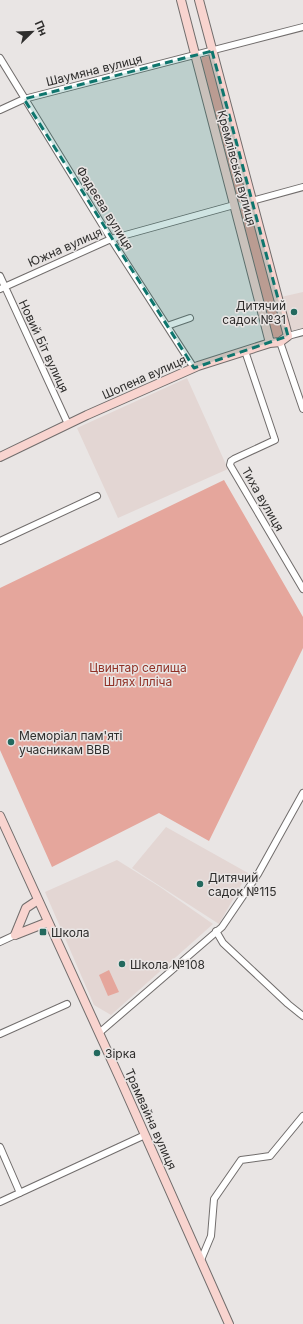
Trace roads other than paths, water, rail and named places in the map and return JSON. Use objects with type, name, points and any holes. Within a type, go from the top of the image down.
[{"type":"street","name":"Кремлівська вулиця","points":[[181,0],[194,56],[270,343]]},
{"type":"street","name":"Кремлівська вулиця","points":[[199,0],[288,336]]},
{"type":"street","points":[[212,51],[303,27]]},
{"type":"street","name":"Шаумяна вулиця","points":[[0,110],[24,99],[212,51]]},
{"type":"street","name":"Фадеєва вулиця","points":[[0,58],[111,239],[194,368]]},
{"type":"street","points":[[252,201],[303,187]]},
{"type":"street","name":"Южна вулиця","points":[[2,288],[111,239],[234,205]]},
{"type":"street","name":"Новий Біт вулиця","points":[[0,276],[2,288],[68,424]]},
{"type":"street","points":[[167,326],[190,318]]},
{"type":"street","points":[[303,332],[288,336],[280,342],[303,408]]},
{"type":"street","name":"Шопена вулиця","points":[[0,457],[68,424],[194,368],[270,343],[280,342]]},
{"type":"street","name":"Тиха вулиця","points":[[245,351],[275,440],[234,458],[230,465],[303,589]]},
{"type":"street","points":[[0,542],[97,496]]},
{"type":"street","points":[[99,1033],[222,927],[258,874],[303,795]]},
{"type":"street","name":"Трамвайна вулиця","points":[[0,816],[229,1324]]},
{"type":"street","points":[[15,935],[26,908],[38,900]]},
{"type":"street","points":[[0,942],[48,922]]},
{"type":"street","points":[[216,931],[223,944],[303,1016]]},
{"type":"street","points":[[0,1034],[67,1004]]},
{"type":"street","points":[[201,1260],[211,1236],[214,1199],[241,1160],[270,1156],[303,1116]]},
{"type":"street","points":[[0,1202],[145,1135]]},
{"type":"street","points":[[0,1147],[20,1193]]},
{"type":"place","name":"Дитячий садок №31","points":[[294,312]]},
{"type":"place","name":"Меморіал пам'яті учасникам ВВВ","points":[[11,742]]},
{"type":"place","name":"Дитячий садок №115","points":[[200,884]]},
{"type":"place","name":"Школа","points":[[43,932]]},
{"type":"place","name":"Школа №108","points":[[122,964]]},
{"type":"place","name":"Зірка","points":[[97,1053]]},
{"type":"park label","name":"Цвинтар селища Шлях Ілліча","points":[[138,674]]}]
